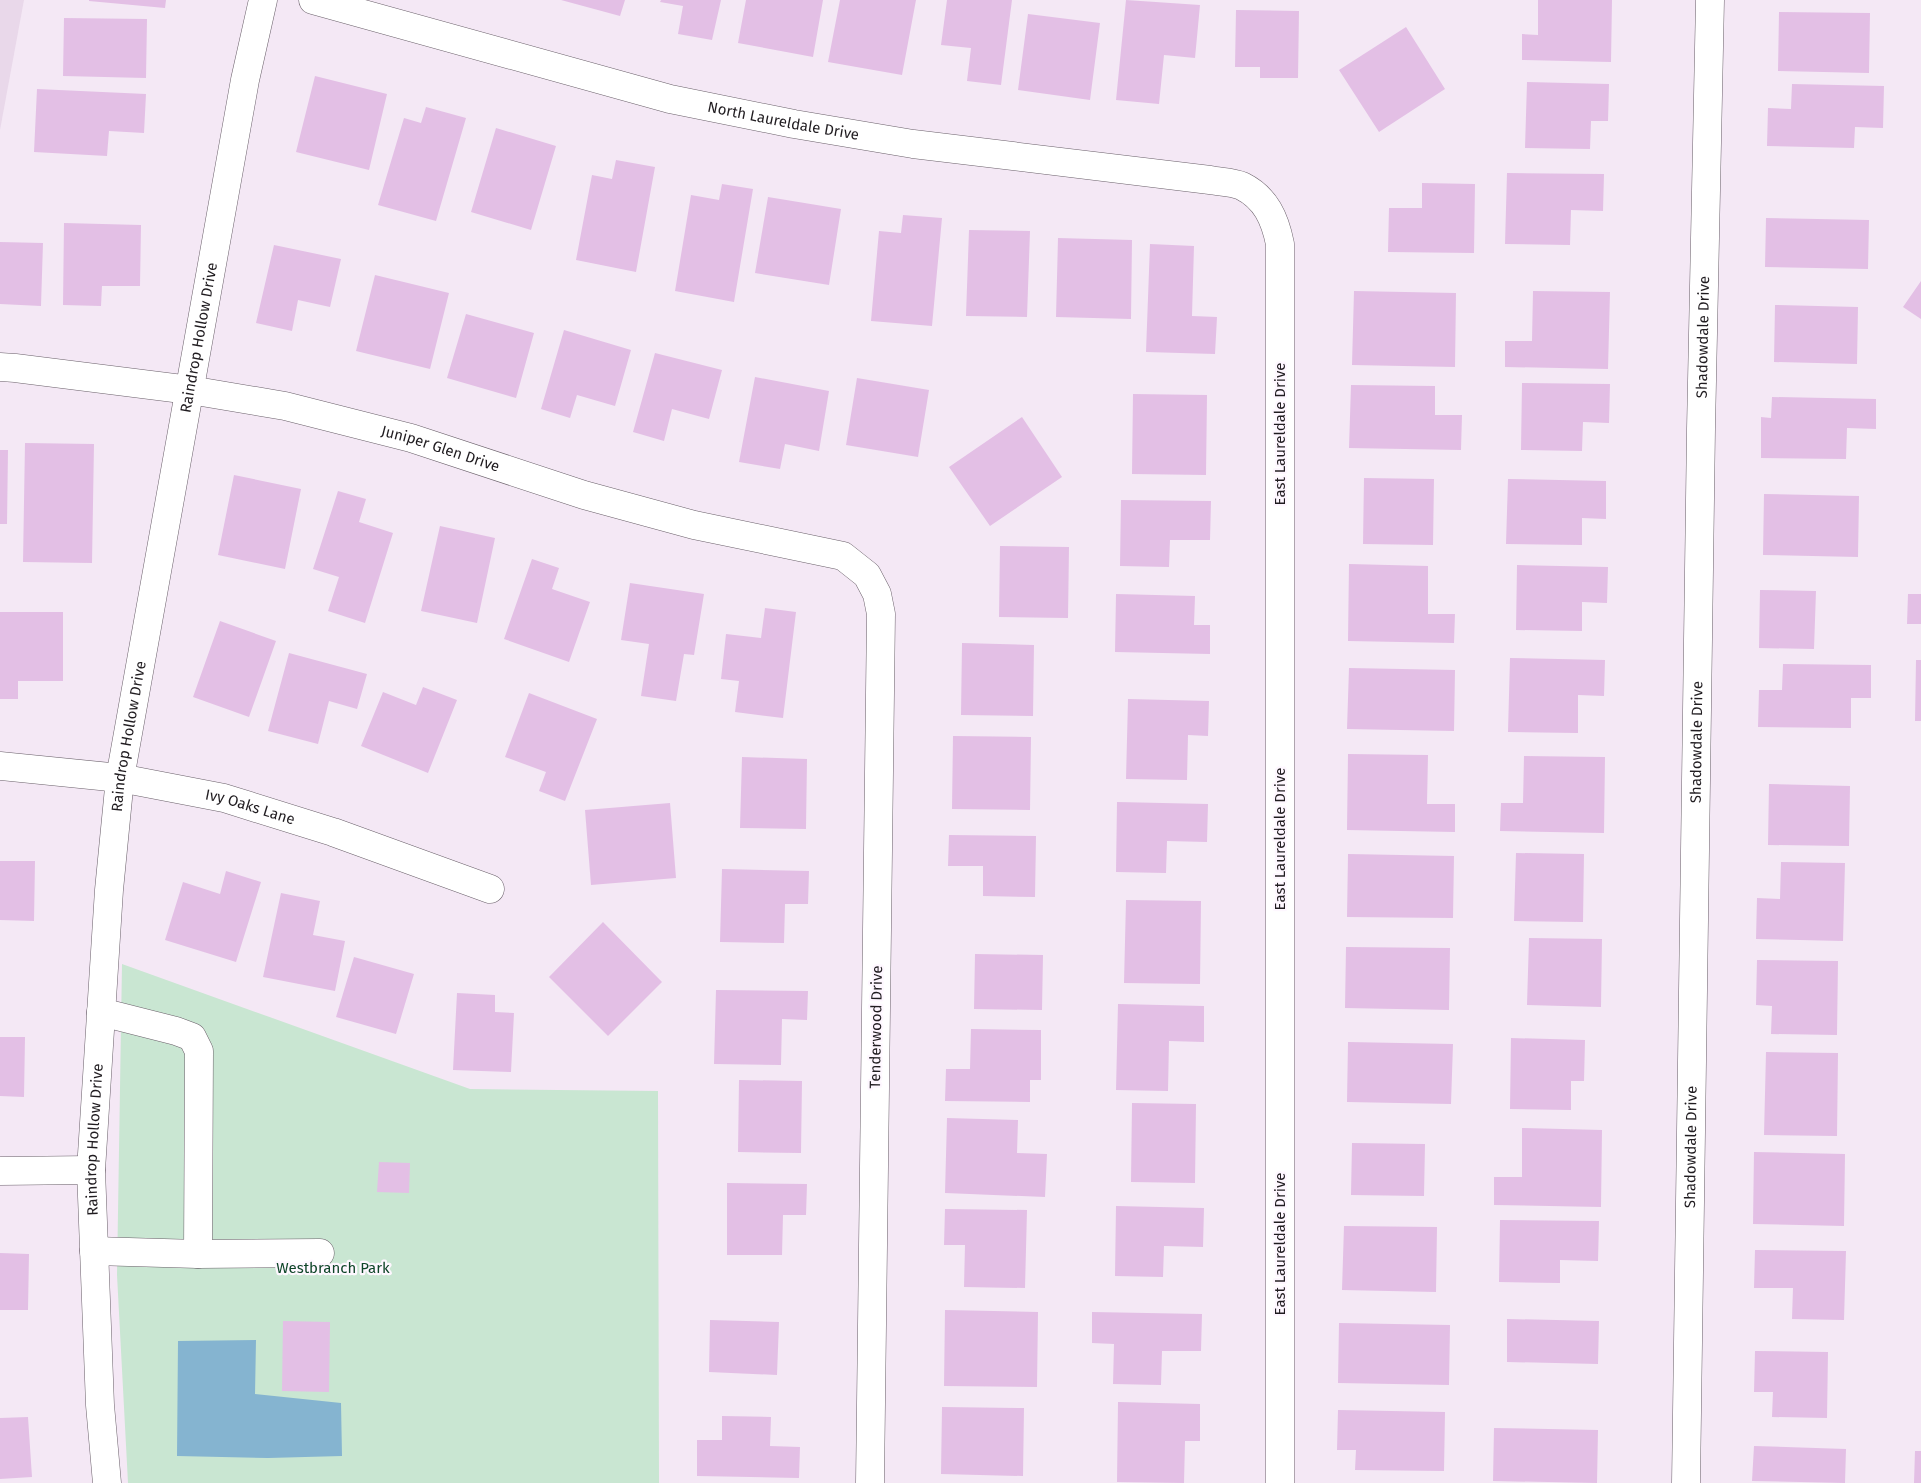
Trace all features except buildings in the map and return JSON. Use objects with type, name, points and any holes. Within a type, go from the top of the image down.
[{"type":"street","name":"Raindrop Hollow Drive","points":[[107,1483],[100,1405],[91,1170],[109,890],[120,778],[245,80],[263,0]]},
{"type":"street","name":"North Laureldale Drive","points":[[313,0],[670,98],[794,124],[913,144],[1210,180],[1241,186],[1261,199]]},
{"type":"street","name":"Shadowdale Drive","points":[[1686,1483],[1701,439],[1710,0]]},
{"type":"street","name":"East Laureldale Drive","points":[[1261,199],[1275,222],[1280,244],[1280,1483]]},
{"type":"street","name":"Juniper Glen Drive","points":[[0,367],[190,390],[285,406],[410,438],[584,495],[694,525],[843,556],[866,575]]},
{"type":"street","name":"Tenderwood Drive","points":[[866,575],[877,594],[881,614],[870,1483]]},
{"type":"street","name":"Ivy Oaks Lane","points":[[0,766],[120,778],[224,798],[333,832],[490,889]]},
{"type":"street","points":[[101,1012],[176,1031],[192,1037],[198,1051],[198,1254]]},
{"type":"street","points":[[0,1171],[91,1170]]},
{"type":"street","points":[[94,1251],[198,1254],[320,1253]]},
{"type":"shaded area","points":[[0,0],[24,0],[0,130]]},
{"type":"green space","name":"Westbranch Park","points":[[122,964],[470,1089],[658,1091],[659,1483],[128,1483],[117,1275]]},
{"type":"water","points":[[256,1340],[255,1394],[341,1403],[342,1456],[268,1458],[177,1456],[178,1341]]}]
